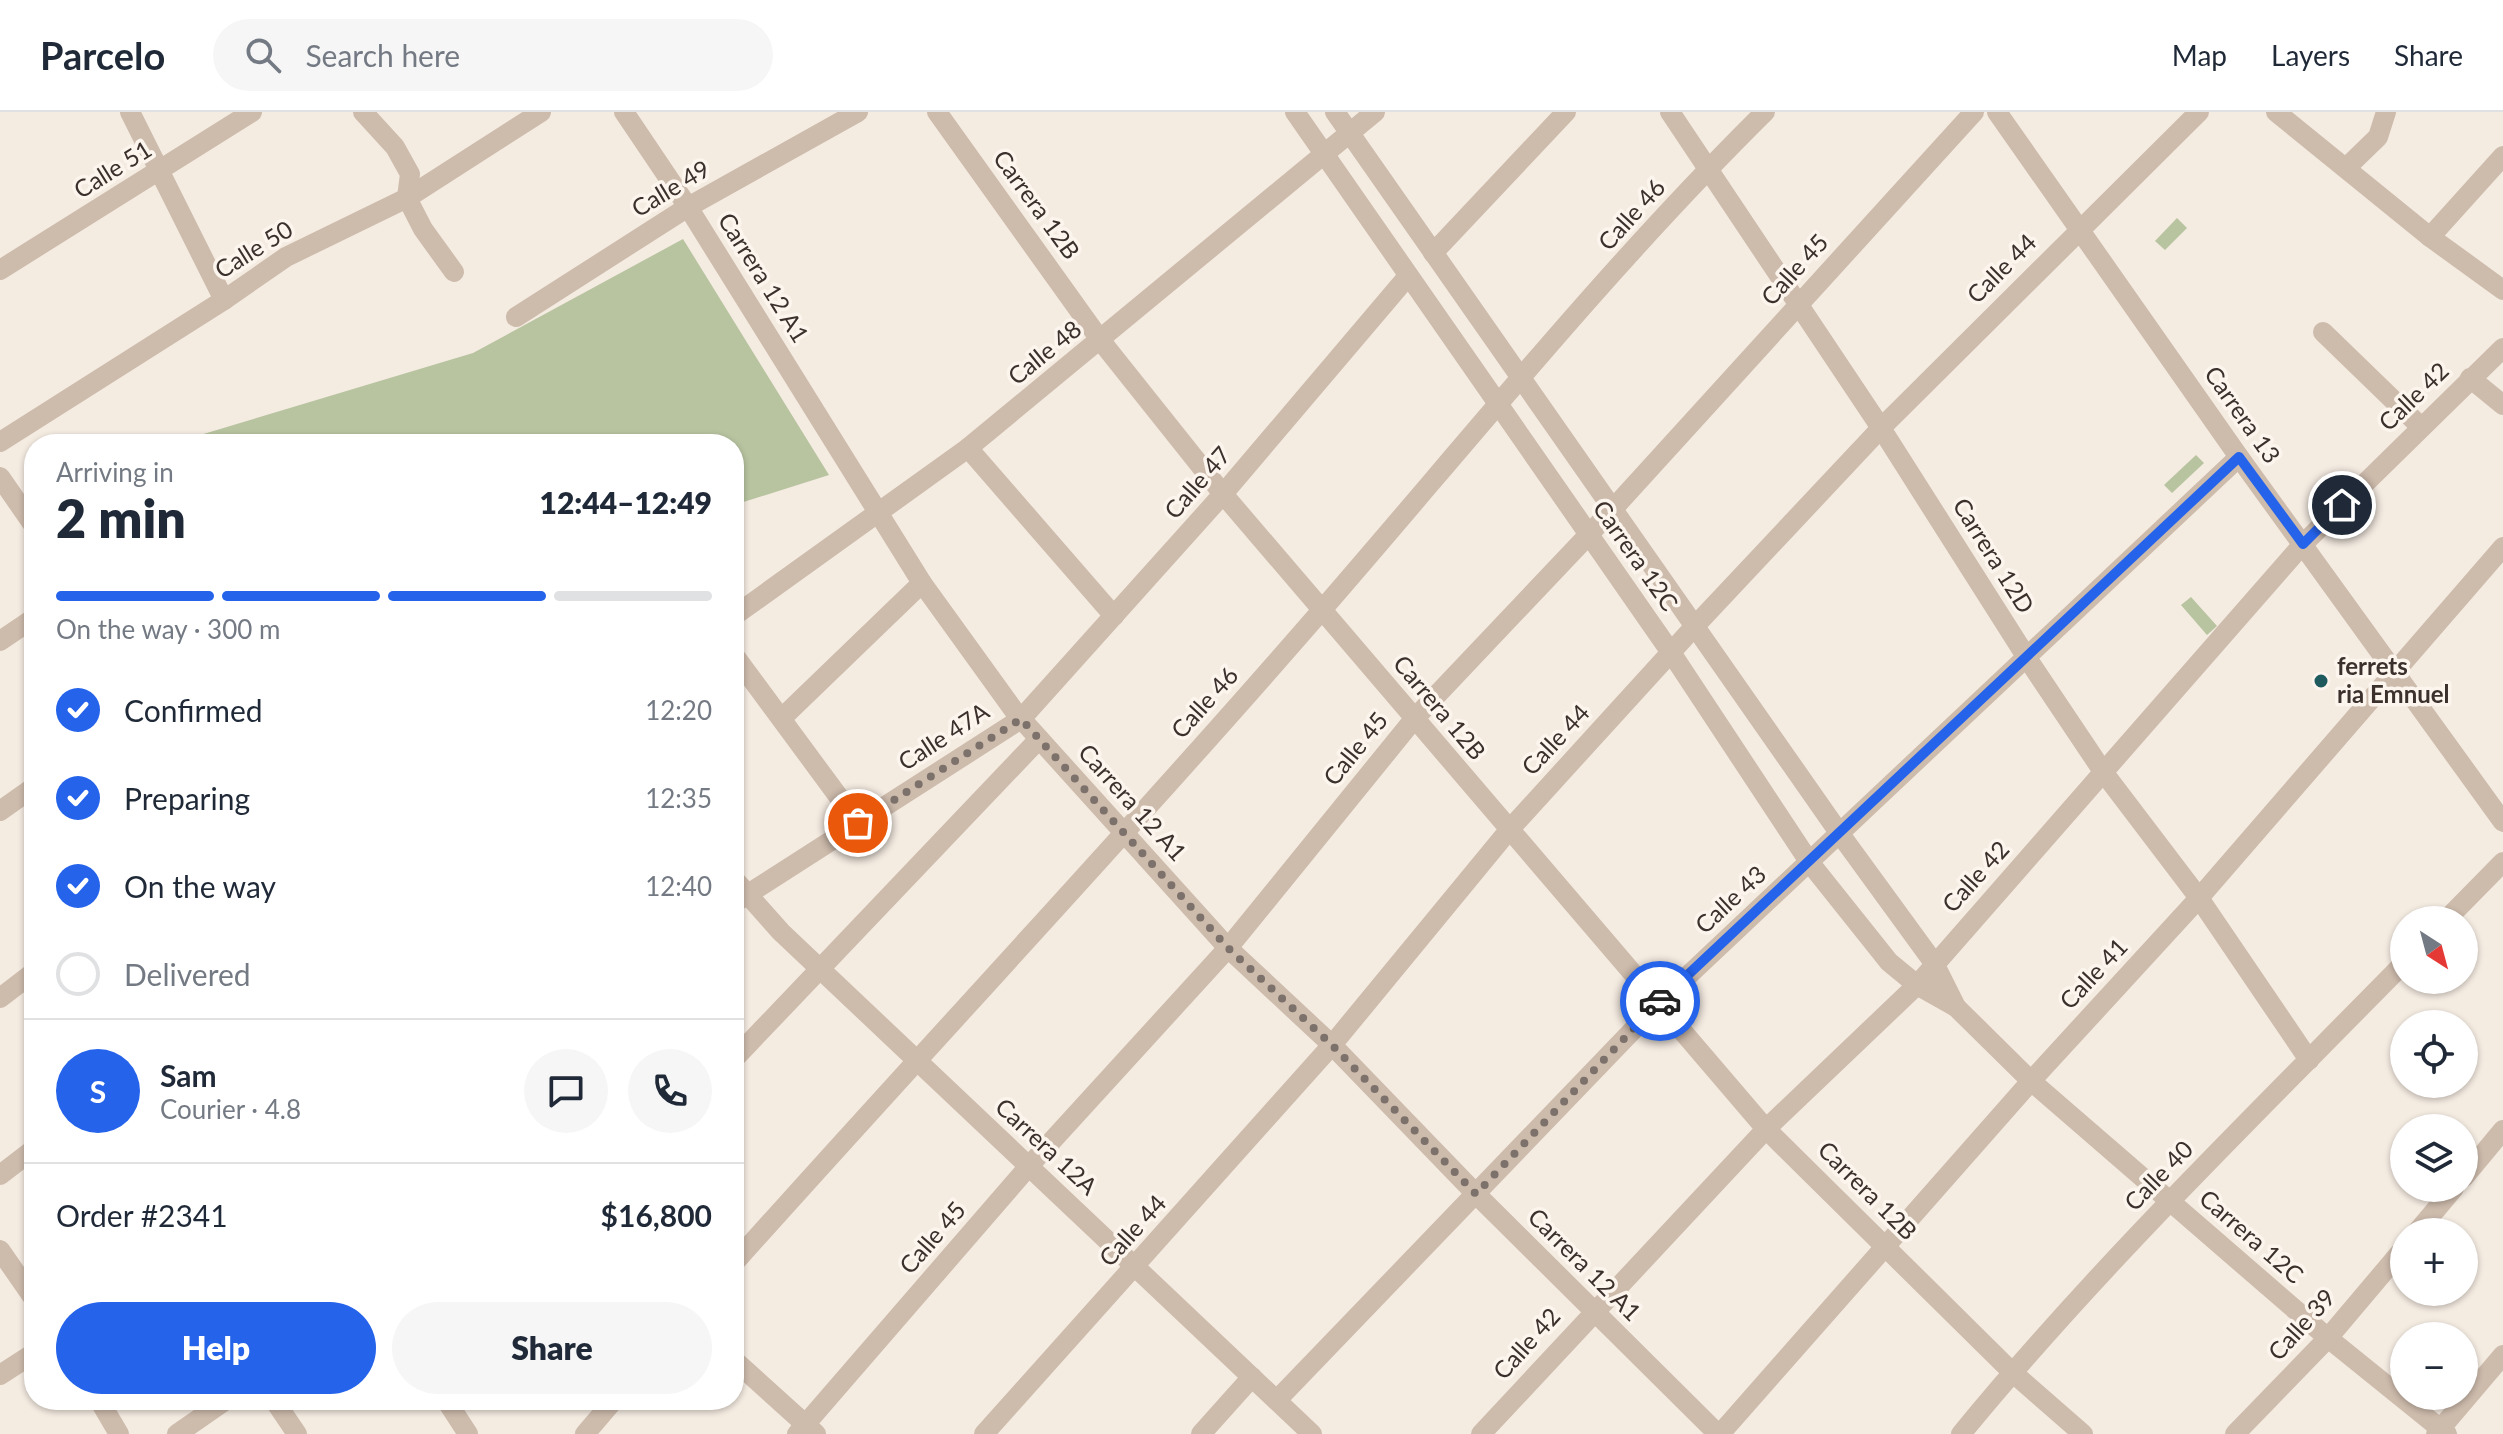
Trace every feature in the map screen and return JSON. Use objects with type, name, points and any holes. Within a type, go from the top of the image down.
[{"type":"street","points":[[130,112],[162,170],[224,300]]},
{"type":"street","name":"Calle 51","points":[[0,270],[252,112]]},
{"type":"street","points":[[363,112],[395,147],[410,174],[407,198],[423,229],[454,272]]},
{"type":"street","name":"Calle 50","points":[[0,442],[224,300],[286,257],[407,198],[541,112]]},
{"type":"street","name":"Carrera 12 A1","points":[[624,112],[688,207],[922,583],[1021,719],[1228,948],[1332,1045],[1592,1311],[1719,1434]]},
{"type":"street","name":"Calle 49","points":[[516,317],[688,207],[858,112]]},
{"type":"street","name":"Carrera 12B","points":[[937,112],[1101,341],[1223,494],[1766,1129],[2012,1372],[2083,1434]]},
{"type":"street","name":"Carrera 12C","points":[[1295,112],[1672,654],[1810,863],[1889,962],[1917,985],[1956,1007],[2031,1081],[2441,1432]]},
{"type":"street","name":"Carrera 12C","points":[[1335,112],[1694,627],[1934,963],[1956,1007]]},
{"type":"street","name":"Calle 48","points":[[744,609],[968,448],[1326,156],[1375,112]]},
{"type":"street","points":[[1433,253],[1566,112]]},
{"type":"street","name":"Carrera 12D","points":[[1670,112],[1881,428],[2104,773],[2199,898],[2309,1060]]},
{"type":"street","name":"Calle 46","points":[[744,1252],[1124,834],[1322,610],[1498,402],[1707,169],[1765,112]]},
{"type":"street","name":"Calle 45","points":[[806,1431],[1029,1166],[1228,948],[1414,719],[1612,510],[1974,112]]},
{"type":"street","name":"Carrera 13","points":[[1997,112],[2239,457],[2503,822]]},
{"type":"street","name":"Calle 44","points":[[984,1434],[1332,1045],[1509,830],[1694,627],[1881,428],[2199,112]]},
{"type":"street","points":[[2276,112],[2430,237],[2503,290]]},
{"type":"street","points":[[2346,168],[2378,137],[2386,112]]},
{"type":"street","points":[[2430,237],[2503,156]]},
{"type":"street","name":"Calle 47","points":[[1021,719],[1223,494],[1408,276]]},
{"type":"street","points":[[2323,332],[2420,426]]},
{"type":"street","name":"Calle 42","points":[[1481,1434],[1592,1311],[1766,1129],[1917,985],[2303,544],[2503,348]]},
{"type":"street","points":[[2470,378],[2503,405]]},
{"type":"street","points":[[968,448],[1114,616]]},
{"type":"street","name":"Calle 43","points":[[1277,1400],[1659,1003],[2239,457]]},
{"type":"street","points":[[0,477],[24,512]]},
{"type":"street","name":"Calle 41","points":[[1719,1434],[2031,1081],[2199,898],[2503,547]]},
{"type":"street","points":[[783,717],[922,583]]},
{"type":"street","points":[[0,641],[24,625]]},
{"type":"street","points":[[744,668],[858,823]]},
{"type":"street","name":"Calle 47A","points":[[744,889],[858,823],[1021,719]]},
{"type":"street","points":[[744,1048],[1039,739]]},
{"type":"street","points":[[0,811],[24,794]]},
{"type":"street","points":[[2460,906],[2503,862]]},
{"type":"street","name":"Carrera 12A","points":[[744,898],[1312,1434]]},
{"type":"street","name":"Calle 40","points":[[1961,1434],[2012,1372],[2170,1200],[2390,977]]},
{"type":"street","points":[[0,998],[24,980]]},
{"type":"street","points":[[2478,1160],[2503,1130]]},
{"type":"street","points":[[0,1175],[24,1157]]},
{"type":"street","points":[[2429,1218],[2442,1202]]},
{"type":"street","points":[[0,1250],[24,1285]]},
{"type":"street","name":"Calle 39","points":[[2235,1434],[2328,1338],[2390,1265]]},
{"type":"street","points":[[2441,1432],[2503,1355]]},
{"type":"street","points":[[0,1375],[24,1359]]},
{"type":"street","points":[[744,1370],[806,1431]]},
{"type":"street","points":[[1201,1434],[1252,1377]]},
{"type":"street","points":[[105,1410],[119,1434]]},
{"type":"street","points":[[177,1434],[212,1410]]},
{"type":"street","points":[[281,1410],[297,1434]]},
{"type":"street","points":[[452,1410],[468,1434]]},
{"type":"street","points":[[585,1434],[605,1410]]},
{"type":"green space","points":[[2177,218],[2187,228],[2165,250],[2155,241]]},
{"type":"green space","points":[[683,239],[829,475],[744,502],[744,434],[203,434],[473,353]]},
{"type":"green space","points":[[2196,455],[2204,463],[2172,493],[2164,485]]},
{"type":"green space","points":[[2191,597],[2217,626],[2207,635],[2181,605]]},
{"type":"way so far","points":[[858,823],[1021,719],[1228,948],[1332,1045],[1476,1194],[1660,1001]]},
{"type":"place","name":"ferrets ria Emnuel","points":[[2321,681]]},
{"type":"route","points":[[1660,1001],[2239,457],[2303,544],[2342,505]]}]
